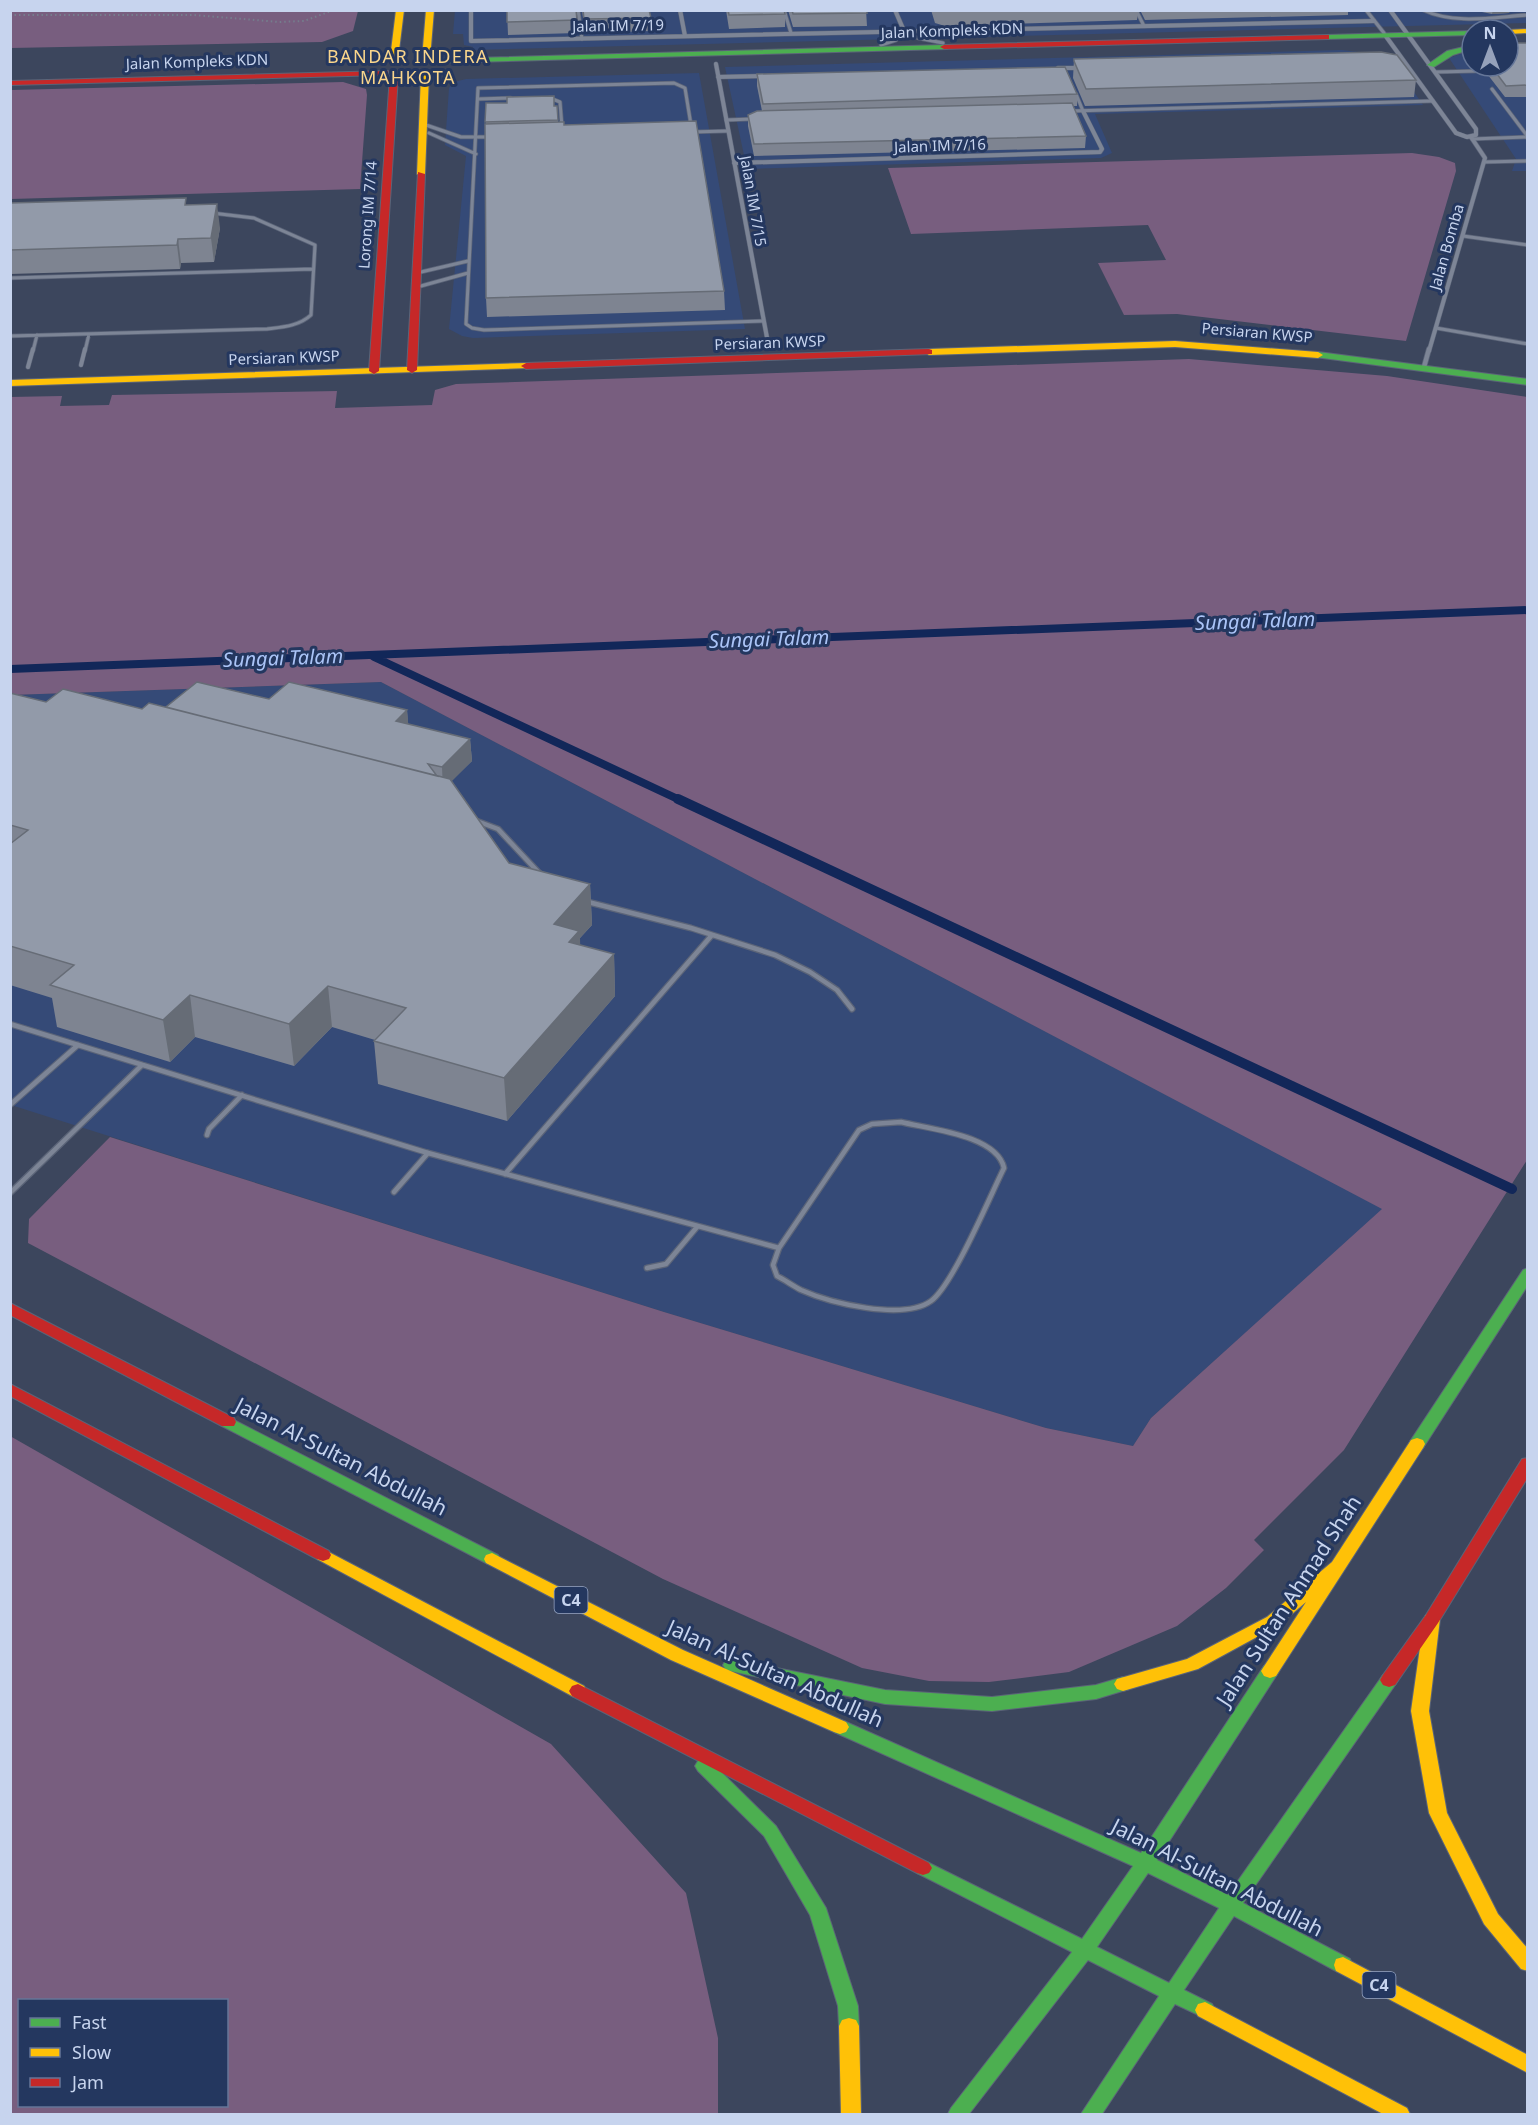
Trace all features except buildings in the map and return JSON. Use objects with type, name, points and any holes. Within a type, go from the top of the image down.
[{"type":"street","name":"Lorong IM 7/14","points":[[374,371],[389,68],[400,10]]},
{"type":"street","points":[[412,370],[424,128],[430,66],[430,10]]},
{"type":"street","name":"Jalan IM 7/19","points":[[471,10],[471,41],[1374,21]]},
{"type":"street","points":[[680,10],[685,36]]},
{"type":"street","points":[[895,10],[904,31]]},
{"type":"street","points":[[1390,10],[1478,132],[1472,138]]},
{"type":"street","name":"Jalan Kompleks KDN","points":[[1412,40],[1460,34]]},
{"type":"street","points":[[1389,40],[1405,59],[1456,133],[1472,138],[1485,154],[1484,162]]},
{"type":"street","name":"Jalan Kompleks KDN","points":[[430,66],[975,46],[1389,40],[1460,44]]},
{"type":"street","name":"Jalan Kompleks KDN","points":[[430,66],[717,70],[1389,40]]},
{"type":"street","points":[[1433,68],[1450,53],[1460,49]]},
{"type":"street","points":[[1393,60],[1405,59]]},
{"type":"street","points":[[389,68],[430,66]]},
{"type":"street","points":[[389,68],[430,66]]},
{"type":"street","points":[[1052,68],[1087,67]]},
{"type":"street","name":"Jalan Kompleks KDN","points":[[10,73],[389,68]]},
{"type":"street","name":"Jalan Kompleks KDN","points":[[10,83],[389,68]]},
{"type":"street","points":[[717,70],[765,76]]},
{"type":"street","name":"Jalan IM 7/15","points":[[717,70],[763,321],[774,343]]},
{"type":"street","name":"Jalan IM 7/16","points":[[734,163],[1100,152],[1102,149],[1083,111]]},
{"type":"street","name":"Jalan Bomba","points":[[1424,368],[1424,352],[1436,328],[1484,162]]},
{"type":"street","name":"Persiaran KWSP","points":[[1300,339],[1347,344]]},
{"type":"street","name":"Persiaran KWSP","points":[[749,343],[774,343]]},
{"type":"street","points":[[730,344],[733,360]]},
{"type":"street","name":"Persiaran KWSP","points":[[10,383],[1195,344],[1424,368],[1527,382]]},
{"type":"street","points":[[1424,352],[1446,355]]},
{"type":"street","points":[[10,367],[34,367]]},
{"type":"street","name":"Jalan Sultan Ahmad Shah","points":[[958,2115],[1084,1951],[1145,1863],[1527,1274]]},
{"type":"street","name":"Jalan Al-Sultan Abdullah","points":[[10,1308],[677,1655],[1145,1863],[1231,1905],[1527,2065]]},
{"type":"street","points":[[10,1389],[620,1713],[1084,1951],[1172,1992],[1400,2115]]},
{"type":"street","points":[[1091,2115],[1231,1905],[1432,1619],[1527,1463]]},
{"type":"street","points":[[677,1655],[782,1674],[885,1697],[992,1704],[1096,1692],[1192,1664],[1273,1622],[1336,1567]]},
{"type":"street","points":[[1432,1619],[1419,1711],[1438,1813],[1491,1919],[1527,1964]]},
{"type":"street","points":[[620,1713],[702,1765],[770,1832],[819,1913],[848,2006],[851,2115]]},
{"type":"lane","points":[[578,10],[582,39]]},
{"type":"lane","points":[[784,10],[791,33]]},
{"type":"lane","points":[[1136,10],[1144,26]]},
{"type":"lane","points":[[1366,10],[1389,40]]},
{"type":"lane","points":[[1423,10],[1446,18],[1527,15]]},
{"type":"lane","points":[[854,50],[889,43],[901,36],[904,31],[926,40],[975,46]]},
{"type":"lane","points":[[1064,68],[1068,79]]},
{"type":"lane","points":[[1433,68],[1460,70]]},
{"type":"lane","points":[[692,132],[685,88],[674,83],[478,88],[466,324],[472,328],[763,321]]},
{"type":"lane","points":[[1073,89],[1083,111]]},
{"type":"lane","points":[[1492,89],[1527,137]]},
{"type":"lane","points":[[478,99],[521,98]]},
{"type":"lane","points":[[542,98],[554,98],[560,102],[563,135]]},
{"type":"lane","points":[[1071,111],[1434,101]]},
{"type":"lane","points":[[726,120],[762,119]]},
{"type":"lane","points":[[424,128],[461,137],[498,137]]},
{"type":"lane","points":[[424,128],[476,154]]},
{"type":"lane","points":[[682,132],[728,131]]},
{"type":"lane","points":[[1472,138],[1527,137]]},
{"type":"lane","points":[[1484,162],[1527,161]]},
{"type":"lane","points":[[10,336],[267,329],[299,323],[311,315],[315,245],[262,219],[243,214],[204,213]]},
{"type":"lane","points":[[1463,236],[1527,245]]},
{"type":"lane","points":[[416,281],[468,261]]},
{"type":"lane","points":[[10,278],[313,269]]},
{"type":"lane","points":[[416,281],[468,273]]},
{"type":"lane","points":[[1436,328],[1527,344]]},
{"type":"lane","points":[[82,365],[89,334]]},
{"type":"lane","points":[[34,367],[37,335]]},
{"type":"lane","points":[[468,818],[498,829],[545,879]]},
{"type":"lane","points":[[578,899],[712,935],[790,960],[836,987],[849,1000],[852,1009]]},
{"type":"lane","points":[[505,1174],[712,935]]},
{"type":"lane","points":[[10,1024],[428,1153],[779,1248]]},
{"type":"lane","points":[[10,1105],[78,1045]]},
{"type":"lane","points":[[10,1193],[142,1065]]},
{"type":"lane","points":[[207,1135],[208,1129],[242,1095]]},
{"type":"lane","points":[[901,1122],[973,1140],[989,1147],[1002,1158],[1004,1168],[945,1283],[930,1301],[908,1309],[885,1310],[801,1290],[777,1276],[773,1265],[779,1248],[859,1130],[872,1124],[901,1122]]},
{"type":"lane","points":[[394,1192],[428,1153]]},
{"type":"lane","points":[[647,1268],[666,1264],[697,1227]]},
{"type":"path","points":[[10,15],[194,15],[279,22],[304,21],[334,10]]},
{"type":"shaded area","points":[[455,10],[1528,11],[1527,23],[1520,23],[1520,18],[1460,18],[1460,25],[473,50],[473,47],[464,45],[463,34],[453,34]]},
{"type":"shaded area","points":[[10,11],[358,11],[353,31],[322,42],[11,48]]},
{"type":"shaded area","points":[[1527,48],[1527,171],[1512,171],[1516,159],[1462,78],[1520,78],[1520,55]]},
{"type":"shaded area","points":[[1342,50],[1366,53],[1394,63],[1423,105],[1095,114],[1112,153],[1101,158],[747,169],[725,67]]},
{"type":"shaded area","points":[[1460,54],[1460,75],[1449,58]]},
{"type":"shaded area","points":[[699,73],[745,329],[473,338],[462,336],[449,329],[466,156],[445,145],[449,88],[454,82],[466,79]]},
{"type":"shaded area","points":[[343,82],[366,89],[367,95],[360,189],[11,199],[11,90]]},
{"type":"shaded area","points":[[1412,153],[1439,157],[1455,163],[1456,171],[1406,341],[1177,314],[1124,315],[1098,263],[1166,260],[1148,225],[911,234],[888,168]]},
{"type":"shaded area","points":[[1189,359],[1387,376],[1527,397],[1527,1160],[1344,1450],[1254,1540],[1264,1550],[1226,1588],[1177,1626],[1069,1672],[989,1682],[929,1681],[862,1668],[663,1579],[28,1243],[29,1219],[110,1137],[664,1312],[1046,1428],[1133,1446],[1151,1418],[1382,1209],[381,682],[11,695],[10,397],[62,396],[60,406],[109,405],[112,395],[337,391],[335,408],[432,405],[435,390],[456,384]]},
{"type":"shaded area","points":[[381,682],[1383,1209],[1151,1418],[1133,1446],[1046,1428],[664,1312],[11,1105],[10,695]]},
{"type":"shaded area","points":[[10,1436],[551,1744],[686,1893],[718,2038],[718,2114],[11,2114]]},
{"type":"waterway","name":"Sungai Talam","points":[[10,669],[1528,610]]},
{"type":"waterway","points":[[374,657],[682,801]]},
{"type":"waterway","points":[[678,799],[1512,1189]]},
{"type":"traffic: fast","points":[[1326,37],[1460,33]]},
{"type":"traffic: fast","points":[[433,61],[944,47]]},
{"type":"traffic: fast","points":[[1431,65],[1450,53],[1460,50]]},
{"type":"traffic: fast","points":[[1318,355],[1528,382]]},
{"type":"traffic: fast","points":[[1417,1444],[1528,1273]]},
{"type":"traffic: fast","points":[[228,1422],[492,1559]]},
{"type":"traffic: fast","points":[[732,1665],[885,1697],[992,1704],[1096,1692],[1123,1684]]},
{"type":"traffic: fast","points":[[958,2114],[1084,1951],[1145,1863],[1270,1671]]},
{"type":"traffic: fast","points":[[1091,2114],[1231,1905],[1389,1680]]},
{"type":"traffic: fast","points":[[840,1727],[1145,1863],[1231,1905],[1343,1965]]},
{"type":"traffic: fast","points":[[704,1766],[770,1831],[819,1913],[848,2006],[849,2026]]},
{"type":"traffic: fast","points":[[923,1868],[1205,2010]]},
{"type":"traffic: slow","points":[[394,59],[400,10]]},
{"type":"traffic: slow","points":[[426,59],[430,10]]},
{"type":"traffic: slow","points":[[1520,31],[1528,31]]},
{"type":"traffic: slow","points":[[421,174],[425,74]]},
{"type":"traffic: slow","points":[[929,352],[1175,344],[1318,355]]},
{"type":"traffic: slow","points":[[10,383],[526,366]]},
{"type":"traffic: slow","points":[[1270,1671],[1417,1444]]},
{"type":"traffic: slow","points":[[323,1555],[578,1691]]},
{"type":"traffic: slow","points":[[492,1559],[677,1655],[840,1727]]},
{"type":"traffic: slow","points":[[1123,1684],[1192,1664],[1273,1621],[1336,1567]]},
{"type":"traffic: slow","points":[[1432,1619],[1420,1711],[1438,1813],[1491,1919],[1528,1963]]},
{"type":"traffic: slow","points":[[1343,1965],[1528,2065]]},
{"type":"traffic: slow","points":[[1205,2010],[1400,2114]]},
{"type":"traffic: slow","points":[[849,2026],[851,2114]]},
{"type":"traffic: jam","points":[[944,47],[1326,37]]},
{"type":"traffic: jam","points":[[10,83],[385,73]]},
{"type":"traffic: jam","points":[[374,371],[394,76]]},
{"type":"traffic: jam","points":[[412,370],[421,174]]},
{"type":"traffic: jam","points":[[526,366],[929,352]]},
{"type":"traffic: jam","points":[[10,1308],[228,1422]]},
{"type":"traffic: jam","points":[[10,1389],[323,1555]]},
{"type":"traffic: jam","points":[[1389,1680],[1432,1619],[1528,1463]]},
{"type":"traffic: jam","points":[[578,1691],[923,1868]]},
{"type":"district","name":"BANDAR INDERA MAHKOTA","points":[[408,67]]}]
